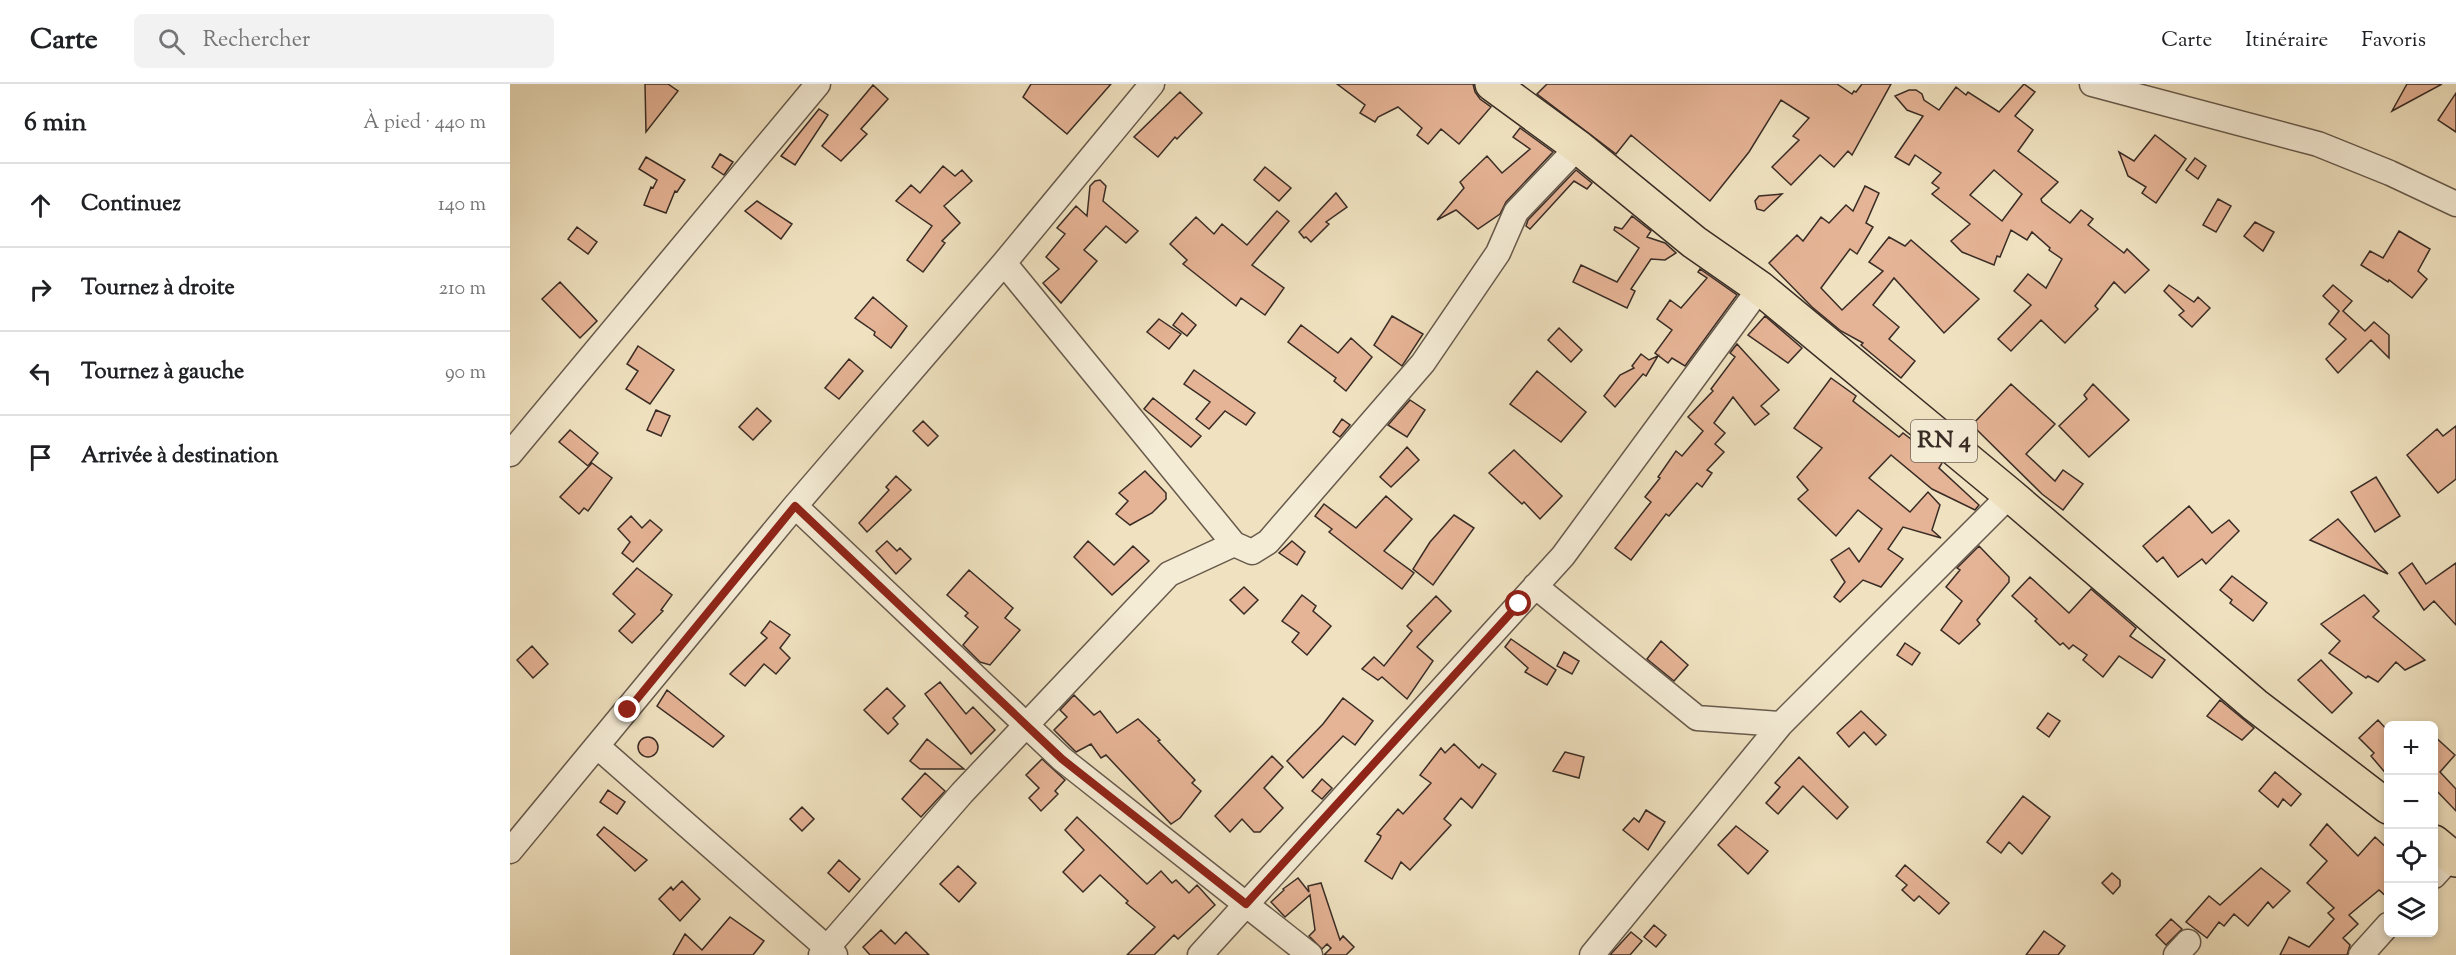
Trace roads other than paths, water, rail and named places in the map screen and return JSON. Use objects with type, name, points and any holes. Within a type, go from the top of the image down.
[{"type":"highway","name":"RN 4","points":[[1492,84],[1578,147],[1694,242],[1760,288],[2010,495],[2255,705],[2384,804]]},
{"type":"street","points":[[510,454],[818,84]]},
{"type":"street","points":[[510,851],[795,506],[1004,263],[1152,84]]},
{"type":"street","points":[[2091,84],[2318,144],[2390,172],[2456,204]]},
{"type":"street","points":[[2151,84],[2163,104]]},
{"type":"street","points":[[1004,263],[1234,544],[1252,552],[1268,542],[1423,363],[1498,253],[1516,212],[1578,147]]},
{"type":"street","points":[[1200,955],[1563,555],[1760,288]]},
{"type":"street","points":[[1592,955],[1781,724],[2010,495]]},
{"type":"street","points":[[795,506],[1062,759],[1310,955]]},
{"type":"street","points":[[598,747],[828,953],[963,793],[1169,574],[1234,544]]},
{"type":"street","points":[[1535,586],[1697,718],[1781,724]]},
{"type":"street","points":[[2361,955],[2384,929]]}]
